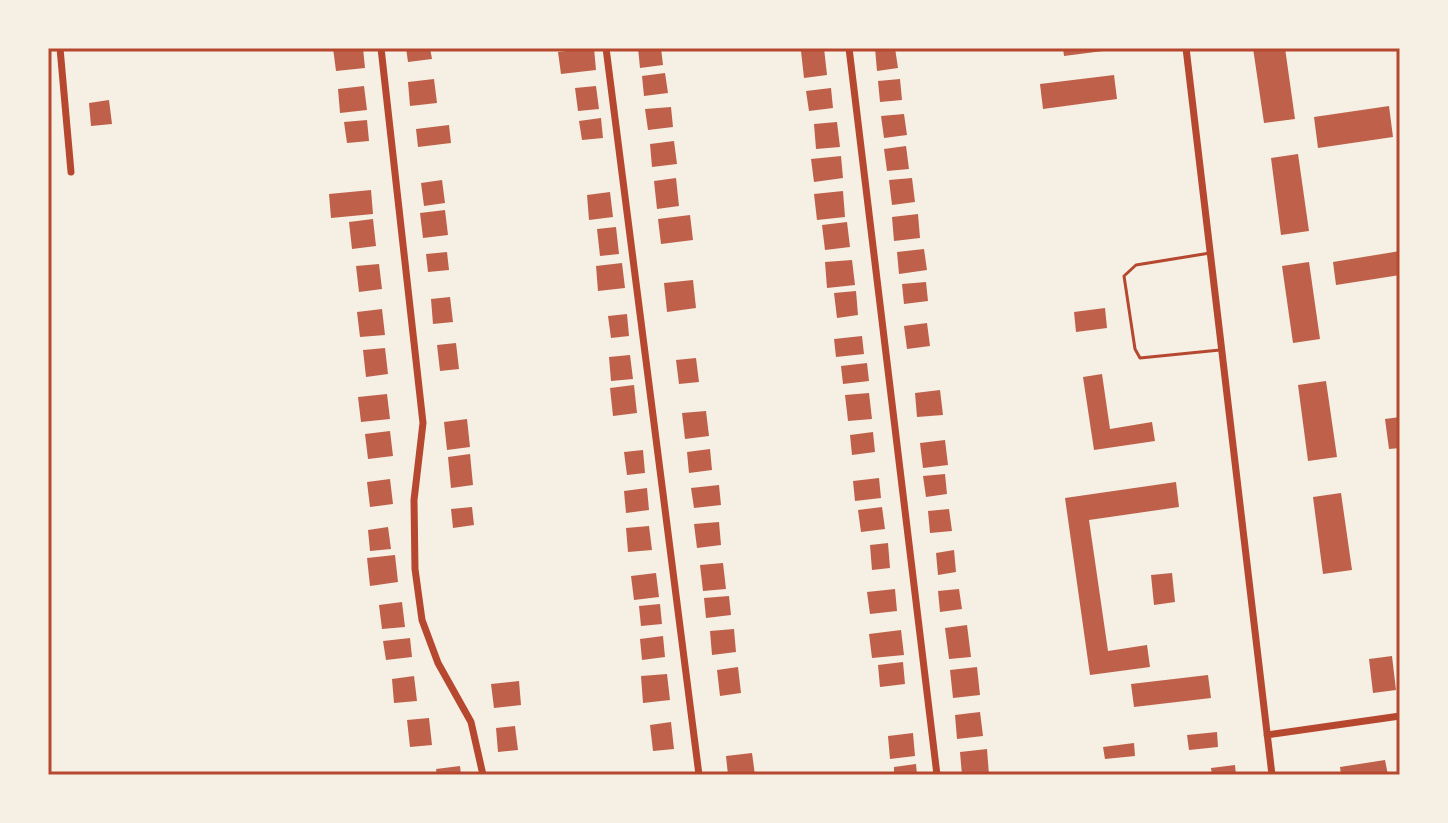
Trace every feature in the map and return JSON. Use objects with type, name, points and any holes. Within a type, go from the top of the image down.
[{"type":"street","points":[[60,48],[71,172]]},
{"type":"street","points":[[381,48],[423,423],[414,500],[415,569],[422,620],[438,663],[471,722],[483,775]]},
{"type":"street","points":[[606,48],[699,775]]},
{"type":"street","points":[[849,48],[937,775]]},
{"type":"street","points":[[1186,48],[1272,775]]},
{"type":"street","points":[[1267,735],[1400,716]]},
{"type":"lane","points":[[1210,253],[1136,265],[1124,276],[1135,349],[1140,358],[1222,350]]},
{"type":"building","points":[[333,48],[363,48],[365,68],[336,71]]},
{"type":"building","points":[[406,48],[430,48],[432,59],[408,62]]},
{"type":"building","points":[[594,48],[596,70],[561,74],[558,52]]},
{"type":"building","points":[[638,48],[661,48],[663,65],[640,68]]},
{"type":"building","points":[[824,48],[827,75],[804,78],[801,51]]},
{"type":"building","points":[[875,48],[895,48],[898,68],[877,71]]},
{"type":"building","points":[[1063,48],[1111,48],[1111,50],[1064,56]]},
{"type":"building","points":[[1253,48],[1285,48],[1295,119],[1264,123]]},
{"type":"building","points":[[665,73],[668,93],[644,96],[642,76]]},
{"type":"building","points":[[1114,75],[1117,99],[1043,109],[1040,84]]},
{"type":"building","points":[[434,79],[437,103],[410,106],[408,82]]},
{"type":"building","points":[[900,79],[902,100],[880,102],[878,81]]},
{"type":"building","points":[[364,86],[367,110],[340,113],[338,89]]},
{"type":"building","points":[[596,86],[599,109],[578,111],[575,88]]},
{"type":"building","points":[[831,88],[833,108],[809,111],[806,91]]},
{"type":"building","points":[[109,100],[112,124],[91,126],[89,103]]},
{"type":"building","points":[[1389,106],[1393,137],[1318,148],[1314,117]]},
{"type":"building","points":[[671,107],[673,127],[648,130],[645,109]]},
{"type":"building","points":[[904,114],[907,135],[884,138],[881,116]]},
{"type":"building","points":[[601,118],[603,138],[582,140],[579,121]]},
{"type":"building","points":[[367,120],[369,141],[347,143],[344,122]]},
{"type":"building","points":[[837,122],[840,147],[816,149],[814,124]]},
{"type":"building","points":[[449,125],[451,143],[418,147],[416,129]]},
{"type":"building","points":[[674,141],[677,164],[652,167],[650,144]]},
{"type":"building","points":[[906,146],[909,169],[887,171],[884,149]]},
{"type":"building","points":[[1298,154],[1309,231],[1281,235],[1271,158]]},
{"type":"building","points":[[841,156],[843,178],[814,182],[811,159]]},
{"type":"building","points":[[676,178],[679,206],[657,209],[654,181]]},
{"type":"building","points":[[912,178],[915,202],[892,205],[889,180]]},
{"type":"building","points":[[442,180],[445,203],[424,206],[421,183]]},
{"type":"building","points":[[371,190],[373,214],[331,218],[329,194]]},
{"type":"building","points":[[843,191],[845,217],[817,220],[814,194]]},
{"type":"building","points":[[610,192],[613,217],[589,220],[587,195]]},
{"type":"building","points":[[445,210],[448,235],[423,238],[420,213]]},
{"type":"building","points":[[918,214],[920,238],[894,241],[892,217]]},
{"type":"building","points":[[690,215],[693,240],[661,244],[658,219]]},
{"type":"building","points":[[373,219],[376,246],[352,249],[349,222]]},
{"type":"building","points":[[847,222],[850,247],[825,250],[822,225]]},
{"type":"building","points":[[616,227],[619,254],[600,256],[597,229]]},
{"type":"building","points":[[924,249],[927,270],[899,274],[897,252]]},
{"type":"building","points":[[1400,251],[1400,275],[1336,285],[1333,262]]},
{"type":"building","points":[[447,252],[449,270],[428,272],[426,254]]},
{"type":"building","points":[[852,260],[855,285],[827,288],[825,262]]},
{"type":"building","points":[[1309,262],[1320,339],[1293,343],[1282,266]]},
{"type":"building","points":[[622,263],[625,288],[598,291],[596,266]]},
{"type":"building","points":[[379,264],[382,289],[359,292],[356,266]]},
{"type":"building","points":[[693,280],[696,308],[667,312],[664,283]]},
{"type":"building","points":[[926,282],[928,301],[904,304],[902,284]]},
{"type":"building","points":[[856,291],[858,315],[837,318],[834,293]]},
{"type":"building","points":[[450,297],[453,322],[433,324],[431,299]]},
{"type":"building","points":[[1105,308],[1107,328],[1076,332],[1074,312]]},
{"type":"building","points":[[382,309],[385,335],[360,337],[357,312]]},
{"type":"building","points":[[627,314],[629,336],[611,338],[608,316]]},
{"type":"building","points":[[927,323],[930,346],[907,349],[904,326]]},
{"type":"building","points":[[862,336],[864,354],[836,357],[834,339]]},
{"type":"building","points":[[456,343],[459,369],[440,371],[437,345]]},
{"type":"building","points":[[385,348],[388,374],[366,377],[363,350]]},
{"type":"building","points":[[630,355],[633,379],[611,381],[609,357]]},
{"type":"building","points":[[696,358],[699,382],[679,384],[676,360]]},
{"type":"building","points":[[867,363],[869,381],[843,384],[841,366]]},
{"type":"building","points":[[1102,374],[1110,429],[1152,422],[1155,441],[1094,450],[1083,377]]},
{"type":"building","points":[[1326,381],[1337,457],[1308,461],[1298,385]]},
{"type":"building","points":[[634,385],[637,413],[613,416],[610,388]]},
{"type":"building","points":[[940,390],[943,415],[917,417],[915,393]]},
{"type":"building","points":[[869,393],[872,419],[848,421],[845,395]]},
{"type":"building","points":[[387,394],[390,419],[361,422],[358,397]]},
{"type":"building","points":[[706,411],[709,436],[685,439],[682,413]]},
{"type":"building","points":[[1400,417],[1400,448],[1389,449],[1385,419]]},
{"type":"building","points":[[467,419],[470,447],[447,450],[444,422]]},
{"type":"building","points":[[390,431],[393,456],[368,459],[365,434]]},
{"type":"building","points":[[873,432],[875,452],[852,455],[850,435]]},
{"type":"building","points":[[945,440],[948,465],[923,468],[920,443]]},
{"type":"building","points":[[710,449],[712,470],[689,473],[687,452]]},
{"type":"building","points":[[643,450],[645,473],[627,475],[624,452]]},
{"type":"building","points":[[470,454],[473,485],[451,488],[448,457]]},
{"type":"building","points":[[945,474],[947,494],[926,497],[923,476]]},
{"type":"building","points":[[879,478],[881,498],[855,501],[853,481]]},
{"type":"building","points":[[390,479],[393,504],[370,507],[367,482]]},
{"type":"building","points":[[1176,482],[1179,507],[1089,520],[1108,651],[1147,645],[1150,667],[1090,675],[1065,498]]},
{"type":"building","points":[[719,485],[721,505],[694,508],[691,488]]},
{"type":"building","points":[[647,488],[649,510],[626,513],[624,491]]},
{"type":"building","points":[[1341,493],[1352,570],[1323,574],[1313,497]]},
{"type":"building","points":[[472,507],[474,525],[453,528],[451,509]]},
{"type":"building","points":[[882,507],[885,529],[861,532],[858,510]]},
{"type":"building","points":[[949,509],[952,531],[930,533],[928,511]]},
{"type":"building","points":[[719,522],[721,545],[697,548],[694,524]]},
{"type":"building","points":[[649,526],[652,550],[628,552],[626,528]]},
{"type":"building","points":[[388,527],[391,549],[370,551],[368,530]]},
{"type":"building","points":[[888,543],[890,568],[872,570],[870,545]]},
{"type":"building","points":[[954,550],[956,572],[938,575],[936,553]]},
{"type":"building","points":[[395,555],[398,582],[370,586],[367,558]]},
{"type":"building","points":[[723,563],[726,589],[703,591],[700,565]]},
{"type":"building","points":[[656,573],[659,597],[634,600],[631,576]]},
{"type":"building","points":[[1172,573],[1175,602],[1154,605],[1151,575]]},
{"type":"building","points":[[895,589],[897,611],[870,614],[867,592]]},
{"type":"building","points":[[959,589],[962,609],[940,612],[938,591]]},
{"type":"building","points":[[729,596],[731,615],[706,618],[704,598]]},
{"type":"building","points":[[402,602],[405,627],[382,629],[379,605]]},
{"type":"building","points":[[660,604],[662,624],[641,626],[639,606]]},
{"type":"building","points":[[967,625],[971,657],[949,659],[945,628]]},
{"type":"building","points":[[734,629],[736,652],[712,655],[710,631]]},
{"type":"building","points":[[901,630],[904,655],[872,658],[869,634]]},
{"type":"building","points":[[663,636],[665,657],[642,660],[640,639]]},
{"type":"building","points":[[410,638],[412,657],[386,660],[383,641]]},
{"type":"building","points":[[1392,656],[1396,690],[1373,693],[1369,659]]},
{"type":"building","points":[[903,662],[905,684],[880,687],[878,665]]},
{"type":"building","points":[[738,667],[741,693],[720,696],[717,670]]},
{"type":"building","points":[[977,667],[980,695],[953,698],[950,670]]},
{"type":"building","points":[[667,674],[670,700],[643,703],[641,676]]},
{"type":"building","points":[[1208,675],[1211,698],[1134,707],[1131,684]]},
{"type":"building","points":[[414,676],[417,701],[394,703],[392,679]]},
{"type":"building","points":[[519,681],[521,705],[494,708],[491,684]]},
{"type":"building","points":[[980,712],[983,736],[957,739],[955,715]]},
{"type":"building","points":[[429,718],[432,745],[410,747],[407,720]]},
{"type":"building","points":[[671,722],[674,749],[653,751],[650,725]]},
{"type":"building","points":[[515,726],[518,750],[498,752],[496,728]]},
{"type":"building","points":[[1217,732],[1218,747],[1189,750],[1187,735]]},
{"type":"building","points":[[913,733],[915,756],[890,759],[888,736]]},
{"type":"building","points":[[1134,743],[1135,756],[1105,759],[1103,747]]},
{"type":"building","points":[[987,749],[989,775],[962,775],[960,752]]},
{"type":"building","points":[[752,753],[755,775],[728,775],[726,756]]},
{"type":"building","points":[[1385,760],[1388,775],[1341,775],[1340,767]]},
{"type":"building","points":[[916,764],[917,775],[894,775],[894,767]]},
{"type":"building","points":[[1235,765],[1236,775],[1212,775],[1211,768]]},
{"type":"building","points":[[460,766],[461,775],[437,775],[436,769]]}]
